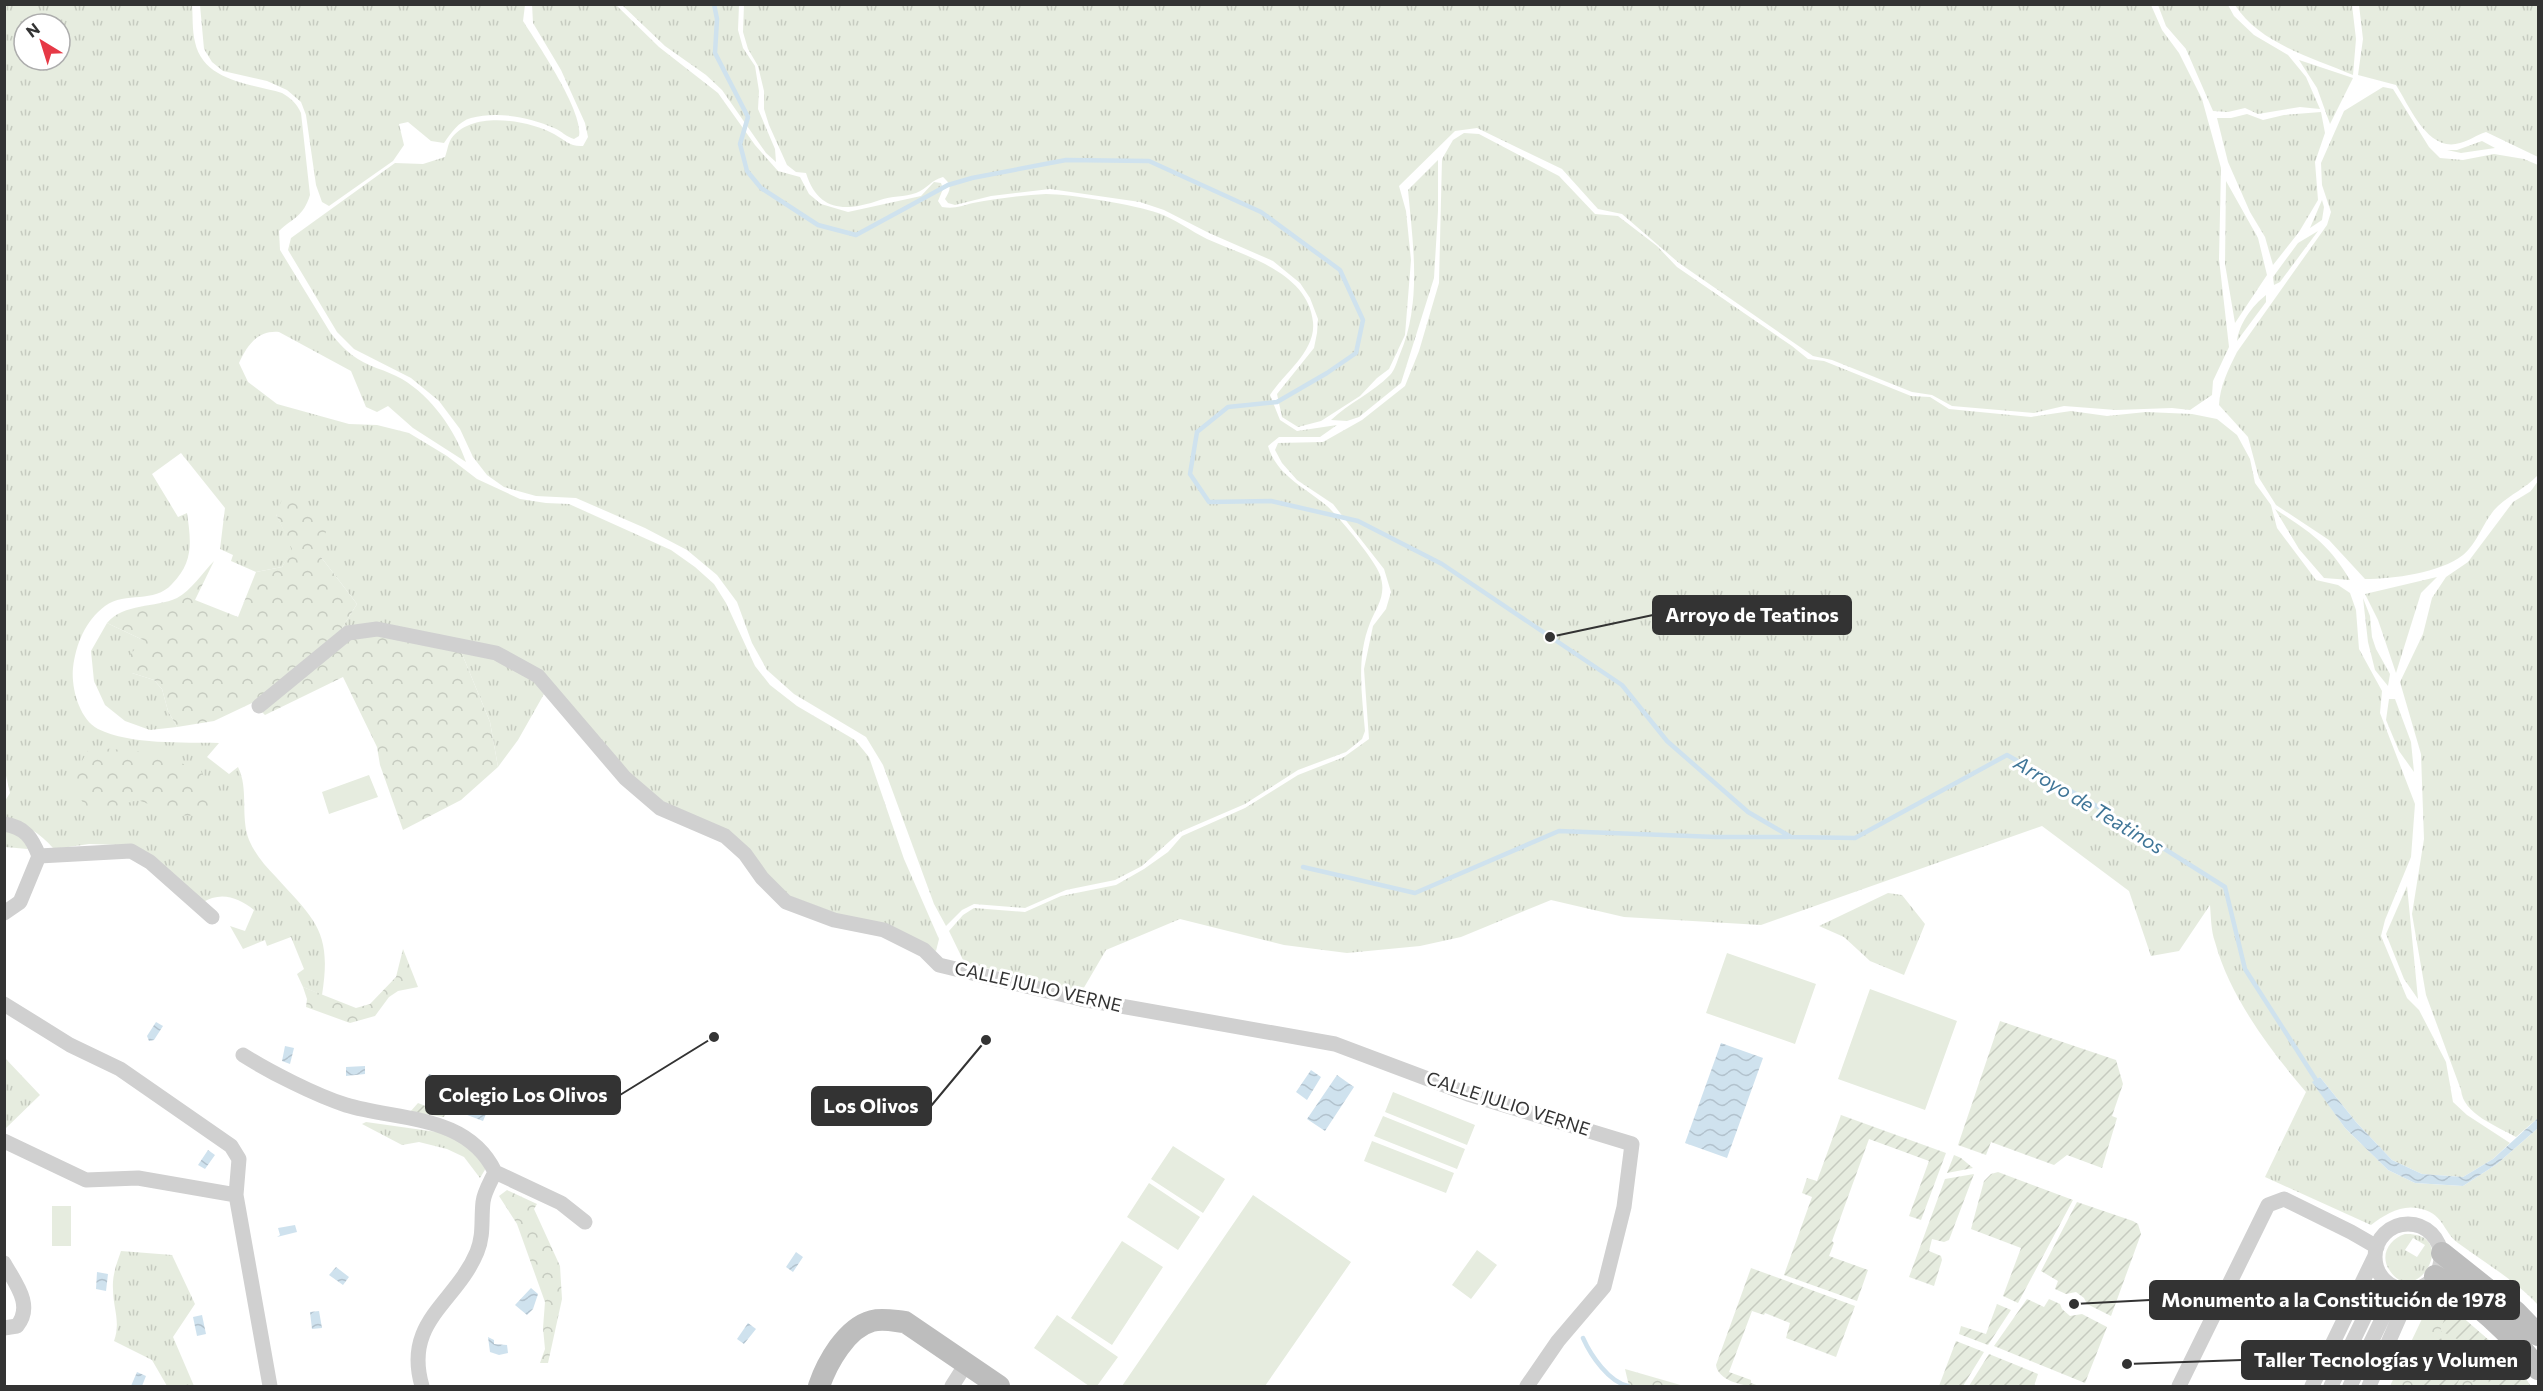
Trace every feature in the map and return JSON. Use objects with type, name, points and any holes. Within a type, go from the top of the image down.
[{"type":"street","name":"CALLE JULIO VERNE","points":[[259,706],[348,633],[377,629],[496,653],[538,676],[625,778],[660,808],[725,836],[745,854],[762,878],[786,902],[834,920],[884,930],[924,950],[939,964],[1081,999],[1335,1044],[1468,1094],[1632,1144],[1624,1207],[1604,1287],[1558,1341],[1527,1386]]},
{"type":"street","points":[[4,824],[13,825],[32,838],[39,856],[20,902],[4,914]]},
{"type":"street","points":[[39,856],[131,851],[150,862],[212,916]]},
{"type":"street","points":[[4,1004],[70,1045],[120,1069],[231,1146],[239,1159],[236,1195],[270,1386]]},
{"type":"street","points":[[243,1055],[264,1068],[344,1104],[388,1116],[423,1119],[466,1137],[488,1158],[495,1172],[561,1203],[585,1222]]},
{"type":"street","points":[[4,1141],[86,1180],[138,1178],[236,1195]]},
{"type":"street","points":[[422,1386],[418,1352],[422,1332],[465,1274],[476,1254],[483,1236],[483,1199],[495,1172]]},
{"type":"street","points":[[2179,1386],[2268,1205],[2284,1199],[2351,1232],[2376,1251],[2379,1272],[2384,1279],[2402,1289],[2428,1284],[2435,1276],[2442,1253],[2431,1232],[2414,1224],[2395,1226],[2387,1231],[2376,1251],[2312,1386]]},
{"type":"street","points":[[2442,1253],[2516,1312],[2538,1335]]},
{"type":"street","points":[[4,1263],[26,1305],[24,1317],[17,1326],[4,1328]]},
{"type":"street","points":[[2435,1276],[2458,1290],[2498,1323],[2538,1369]]},
{"type":"street","points":[[2331,1386],[2384,1279]]},
{"type":"street","points":[[2350,1386],[2402,1289]]},
{"type":"street","points":[[2369,1386],[2403,1309],[2402,1289]]},
{"type":"street","points":[[819,1386],[838,1348],[852,1334],[870,1322],[887,1320],[905,1322],[999,1386]]},
{"type":"street","points":[[952,1386],[966,1364]]},
{"type":"green space","points":[[532,4],[616,5],[659,47],[718,93],[755,145],[778,171],[800,177],[809,194],[821,204],[848,212],[921,196],[934,182],[941,183],[943,189],[938,201],[942,207],[947,208],[1009,197],[1046,194],[1103,201],[1148,210],[1164,216],[1207,239],[1272,268],[1287,278],[1300,290],[1309,305],[1313,333],[1305,352],[1270,395],[1280,420],[1297,431],[1337,425],[1320,437],[1279,437],[1268,446],[1272,456],[1285,473],[1327,506],[1340,520],[1380,575],[1382,594],[1366,636],[1361,663],[1365,731],[1362,739],[1346,752],[1298,770],[1245,804],[1180,832],[1142,866],[1115,880],[1066,890],[1025,908],[974,904],[962,910],[946,926],[934,904],[883,765],[866,737],[794,694],[767,670],[752,643],[737,602],[717,575],[687,550],[645,528],[576,498],[536,496],[504,487],[487,475],[473,457],[460,429],[439,401],[411,378],[354,349],[337,332],[288,250],[291,238],[395,163],[423,164],[445,157],[451,139],[460,130],[472,124],[500,120],[515,122],[543,129],[571,144],[583,146],[588,137],[585,123],[561,70],[533,23]]},
{"type":"green space","points":[[744,4],[2151,5],[2162,30],[2179,53],[2202,99],[2221,168],[2219,259],[2229,347],[2213,381],[2212,395],[2190,410],[2172,408],[2116,410],[2064,406],[2034,413],[1952,406],[1932,395],[1912,392],[1832,360],[1813,356],[1679,263],[1622,214],[1598,209],[1562,169],[1477,128],[1455,131],[1399,186],[1406,211],[1411,260],[1405,335],[1389,369],[1360,396],[1321,421],[1298,427],[1282,417],[1277,394],[1314,348],[1318,319],[1310,298],[1300,283],[1273,261],[1164,210],[1140,202],[1050,189],[991,196],[955,205],[948,203],[945,199],[950,187],[943,177],[916,193],[868,204],[845,207],[826,202],[811,186],[806,173],[796,172],[787,165],[769,125],[764,109],[764,91],[758,66],[748,49],[743,32]]},
{"type":"green space","points":[[5,5],[192,5],[195,42],[200,55],[208,65],[230,79],[282,93],[298,107],[301,113],[310,195],[298,216],[279,231],[280,250],[337,341],[358,359],[402,379],[423,395],[449,426],[466,462],[413,428],[388,406],[377,412],[366,407],[351,371],[279,332],[259,336],[246,350],[239,363],[248,382],[277,404],[349,424],[377,425],[409,433],[447,456],[477,479],[520,499],[569,504],[671,550],[695,567],[714,584],[726,603],[755,666],[770,685],[797,706],[855,740],[869,757],[904,859],[939,939],[936,951],[787,895],[766,873],[680,811],[659,799],[621,766],[540,671],[492,650],[337,636],[357,604],[321,557],[276,514],[293,549],[282,567],[256,572],[231,561],[233,555],[220,549],[225,508],[181,453],[152,474],[178,517],[187,513],[190,542],[184,568],[165,590],[148,596],[122,599],[105,606],[98,612],[87,626],[74,659],[75,693],[81,710],[91,724],[111,734],[157,742],[219,743],[207,757],[229,774],[238,767],[243,784],[246,831],[251,845],[264,864],[311,917],[318,929],[325,956],[322,995],[303,987],[297,974],[304,969],[291,937],[267,946],[265,940],[243,949],[230,926],[245,931],[254,910],[242,902],[229,897],[215,897],[202,903],[122,845],[89,844],[54,849],[32,830],[5,819],[5,801],[10,793],[4,767]]},
{"type":"green space","points":[[200,5],[525,5],[523,21],[567,95],[579,125],[579,136],[574,139],[554,128],[524,118],[492,115],[471,118],[463,122],[455,128],[444,143],[431,141],[408,122],[399,124],[404,145],[393,161],[329,206],[322,202],[316,185],[306,115],[301,102],[287,90],[267,81],[223,71],[212,62],[204,49]]},
{"type":"green space","points":[[622,5],[739,5],[738,30],[743,48],[755,66],[759,91],[758,109],[775,149],[776,162],[766,153],[722,90],[706,75],[665,46]]},
{"type":"green space","points":[[2158,5],[2228,5],[2234,16],[2254,35],[2288,55],[2306,77],[2320,109],[2300,107],[2258,114],[2245,108],[2228,112],[2213,111],[2186,49],[2166,26]]},
{"type":"green space","points":[[2235,5],[2352,5],[2356,39],[2353,75],[2273,40],[2258,30]]},
{"type":"green space","points":[[2359,5],[2538,5],[2538,157],[2486,132],[2460,143],[2449,144],[2438,141],[2421,126],[2396,85],[2358,75],[2363,39]]},
{"type":"green space","points":[[2299,60],[2353,78],[2330,124],[2317,88]]},
{"type":"green space","points":[[2383,87],[2393,89],[2429,147],[2440,158],[2463,160],[2494,154],[2524,159],[2538,165],[2538,475],[2493,511],[2477,538],[2463,555],[2429,571],[2389,578],[2365,579],[2329,540],[2276,505],[2259,478],[2248,437],[2219,405],[2223,385],[2237,352],[2327,225],[2331,212],[2322,185],[2321,163],[2344,111]]},
{"type":"green space","points":[[2321,112],[2325,133],[2315,162],[2318,200],[2299,232],[2273,265],[2265,237],[2250,212],[2228,162],[2217,118],[2231,118],[2247,114],[2263,120],[2284,115]]},
{"type":"green space","points":[[1464,133],[1479,134],[1559,176],[1595,214],[1618,216],[1657,246],[1677,267],[1808,359],[1824,361],[1911,396],[1930,397],[1949,409],[2031,417],[2071,411],[2107,416],[2146,412],[2192,414],[2217,419],[2237,435],[2250,459],[2255,483],[2271,505],[2277,528],[2316,580],[2338,585],[2350,593],[2356,610],[2359,649],[2382,691],[2380,713],[2415,804],[2411,857],[2385,920],[2381,936],[2407,998],[2419,1010],[2446,1062],[2453,1102],[2467,1115],[2510,1143],[2493,1159],[2463,1177],[2422,1174],[2392,1160],[2356,1122],[2320,1077],[2313,1082],[2345,1128],[2388,1170],[2415,1183],[2463,1186],[2497,1164],[2538,1128],[2538,1305],[2510,1280],[2458,1243],[2433,1213],[2411,1207],[2398,1209],[2371,1225],[2265,1177],[2306,1092],[2265,1041],[2230,983],[2214,938],[2210,905],[2179,951],[2151,956],[2129,891],[2042,826],[1761,925],[1624,917],[1551,900],[1461,937],[1420,946],[1347,953],[1284,945],[1180,919],[1106,950],[1082,991],[964,962],[949,931],[963,915],[974,908],[1025,912],[1061,896],[1116,885],[1168,852],[1182,836],[1245,808],[1298,775],[1344,757],[1369,739],[1364,669],[1373,626],[1386,609],[1391,592],[1384,569],[1333,504],[1297,480],[1282,463],[1275,450],[1278,443],[1323,442],[1362,420],[1405,386],[1419,351],[1439,283],[1442,159],[1453,140]]},
{"type":"green space","points":[[2482,141],[2495,148],[2461,153],[2447,150],[2457,150]]},
{"type":"green space","points":[[1438,160],[1434,278],[1401,383],[1359,417],[1347,421],[1331,420],[1383,381],[1392,373],[1396,365],[1407,335],[1414,294],[1408,190]]},
{"type":"green space","points":[[2226,181],[2258,238],[2267,275],[2235,323],[2225,264]]},
{"type":"green space","points":[[2322,200],[2324,207],[2322,220],[2310,228]]},
{"type":"green space","points":[[2318,231],[2280,282],[2274,285],[2273,277],[2298,243]]},
{"type":"green space","points":[[2266,295],[2266,302],[2237,341],[2240,328],[2247,316]]},
{"type":"green space","points":[[2538,481],[2538,1118],[2516,1137],[2474,1113],[2468,1106],[2463,1098],[2426,995],[2412,914],[2424,839],[2421,754],[2400,682],[2423,634],[2432,598],[2446,577],[2468,562],[2513,502],[2531,491]]},
{"type":"green space","points":[[285,492],[327,526],[321,557],[357,604],[337,636],[254,702],[214,721],[177,727],[168,711],[162,689],[154,680],[132,673],[122,664],[143,640],[107,623],[122,612],[177,598],[192,586],[214,561],[195,600],[238,617],[256,572],[282,567],[292,549],[276,514]]},
{"type":"green space","points":[[2275,509],[2326,547],[2350,580],[2324,578],[2299,549]]},
{"type":"green space","points":[[2437,577],[2421,593],[2396,673],[2378,620],[2365,594]]},
{"type":"green space","points":[[2363,598],[2370,616],[2376,649],[2390,674],[2388,686],[2375,670],[2368,642]]},
{"type":"green space","points":[[107,623],[143,640],[132,673],[154,680],[162,689],[168,711],[177,727],[150,730],[125,721],[105,705],[94,681],[91,651]]},
{"type":"green space","points":[[377,632],[460,649],[490,722],[498,767],[461,800],[403,830],[380,765],[377,747],[343,677],[265,715],[260,710],[349,640]]},
{"type":"green space","points":[[460,649],[496,658],[527,673],[544,694],[518,740],[498,767],[490,722]]},
{"type":"green space","points":[[2389,699],[2395,699],[2411,742],[2414,772],[2399,751],[2386,720]]},
{"type":"green space","points":[[90,747],[156,753],[201,771],[215,806],[189,816],[174,814],[138,800],[91,813],[69,784]]},
{"type":"green space","points":[[369,775],[378,797],[329,814],[322,792]]},
{"type":"green space","points":[[4,829],[19,836],[28,849],[5,847]]},
{"type":"green space","points":[[2407,886],[2418,999],[2404,979],[2386,934]]},
{"type":"green space","points":[[1888,893],[1902,895],[1925,924],[1904,975],[1870,961],[1844,937],[1819,926]]},
{"type":"green space","points":[[403,949],[418,987],[398,991],[389,997],[375,1016],[350,1023],[306,1007],[307,999],[303,987],[356,1008],[370,1004],[396,977]]},
{"type":"green space","points":[[1727,953],[1816,984],[1795,1044],[1706,1013]]},
{"type":"green space","points":[[1870,989],[1957,1021],[1925,1110],[1838,1079]]},
{"type":"green space","points":[[2000,1021],[2116,1060],[2123,1084],[2112,1116],[2117,1118],[2102,1168],[2067,1155],[2054,1165],[1991,1142],[1986,1155],[1958,1145]]},
{"type":"green space","points":[[5,1058],[40,1095],[5,1129]]},
{"type":"green space","points":[[1393,1092],[1475,1125],[1467,1145],[1385,1112]]},
{"type":"green space","points":[[418,1103],[445,1114],[444,1117],[410,1112]]},
{"type":"green space","points":[[1841,1115],[1946,1153],[1921,1220],[1909,1216],[1929,1161],[1869,1139],[1832,1241],[1834,1243],[1829,1256],[1868,1270],[1857,1301],[1784,1275],[1812,1197],[1802,1193],[1807,1178],[1817,1181]]},
{"type":"green space","points":[[1383,1116],[1465,1149],[1457,1169],[1374,1136]]},
{"type":"green space","points":[[366,1122],[451,1134],[471,1148],[486,1168],[480,1178],[464,1157],[447,1149],[419,1142],[402,1145],[362,1124]]},
{"type":"green space","points":[[1372,1141],[1454,1173],[1446,1193],[1364,1161]]},
{"type":"green space","points":[[1173,1146],[1225,1179],[1203,1213],[1151,1179]]},
{"type":"green space","points":[[1954,1155],[1961,1158],[1973,1168],[1947,1173]]},
{"type":"green space","points":[[1998,1172],[2073,1200],[2018,1303],[2003,1296],[2021,1248],[1971,1229],[1984,1181],[1991,1174]]},
{"type":"green space","points":[[1974,1174],[1949,1240],[1944,1242],[1932,1239],[1929,1251],[1941,1256],[1942,1260],[1934,1286],[1909,1277],[1945,1179]]},
{"type":"green space","points":[[1149,1183],[1200,1217],[1178,1250],[1127,1217]]},
{"type":"green space","points":[[507,1190],[537,1204],[534,1209],[560,1266],[562,1299],[548,1363],[540,1363],[545,1349],[543,1328],[545,1302],[517,1224],[499,1196]]},
{"type":"green space","points":[[1253,1195],[1351,1262],[1265,1386],[1122,1386]]},
{"type":"green space","points":[[2077,1202],[2133,1221],[2138,1224],[2141,1234],[2111,1316],[2087,1304],[2084,1298],[2076,1292],[2066,1294],[2055,1289],[2058,1281],[2041,1271]]},
{"type":"green space","points":[[52,1206],[71,1206],[71,1246],[52,1246]]},
{"type":"green space","points":[[2405,1234],[2422,1237],[2430,1244],[2432,1255],[2429,1266],[2421,1276],[2412,1281],[2401,1281],[2390,1271],[2385,1260],[2387,1249],[2399,1236]],"holes":[[[2413,1238],[2425,1245],[2417,1257],[2405,1250]]]},
{"type":"green space","points":[[1122,1241],[1163,1267],[1112,1345],[1071,1318]]},
{"type":"green space","points":[[1477,1250],[1497,1265],[1471,1299],[1452,1285]]},
{"type":"green space","points":[[121,1251],[172,1255],[195,1304],[173,1337],[194,1386],[167,1386],[152,1360],[114,1341],[117,1321],[113,1279]]},
{"type":"green space","points":[[1751,1268],[1855,1306],[1836,1357],[1786,1338],[1790,1323],[1765,1313],[1764,1315],[1752,1311],[1729,1372],[1751,1380],[1751,1383],[1759,1386],[1733,1382],[1718,1371],[1716,1365]]},
{"type":"green space","points":[[2439,1297],[2506,1355],[2531,1386],[2390,1386],[2431,1300]]},
{"type":"green space","points":[[2439,1297],[2506,1355],[2531,1386],[2489,1386],[2485,1367],[2474,1351],[2440,1331],[2444,1320],[2425,1312],[2431,1300]]},
{"type":"green space","points":[[2027,1299],[2044,1307],[2049,1299],[2060,1304],[2070,1316],[2082,1314],[2107,1327],[2085,1383],[1994,1346]]},
{"type":"green space","points":[[1997,1304],[2011,1310],[1988,1345],[1959,1334],[1961,1326],[1986,1334]]},
{"type":"green space","points":[[1057,1315],[1118,1357],[1097,1386],[1089,1386],[1034,1348]]},
{"type":"green space","points":[[2439,1338],[2463,1349],[2476,1361],[2483,1377],[2483,1386],[2475,1386],[2476,1383],[2461,1376],[2456,1386],[2423,1386]]},
{"type":"green space","points":[[1956,1341],[1984,1352],[1963,1386],[1939,1386]]},
{"type":"green space","points":[[1989,1354],[2038,1374],[2034,1386],[1969,1386]]},
{"type":"green space","points":[[1625,1369],[1684,1386],[1629,1386]]},
{"type":"water","points":[[156,1022],[163,1026],[154,1040],[149,1041],[147,1036]]},
{"type":"water","points":[[1721,1043],[1763,1058],[1727,1158],[1685,1143]]},
{"type":"water","points":[[285,1046],[294,1048],[290,1064],[282,1061]]},
{"type":"water","points":[[365,1066],[365,1074],[346,1076],[346,1067]]},
{"type":"water","points":[[1311,1070],[1321,1077],[1307,1100],[1296,1092]]},
{"type":"water","points":[[429,1074],[444,1079],[442,1086],[426,1081]]},
{"type":"water","points":[[1337,1075],[1354,1087],[1325,1131],[1307,1119]]},
{"type":"water","points":[[2320,1077],[2356,1122],[2392,1160],[2422,1174],[2463,1177],[2493,1159],[2538,1118],[2538,1128],[2497,1164],[2463,1186],[2415,1183],[2388,1170],[2345,1128],[2312,1082]]},
{"type":"water","points":[[464,1109],[472,1112],[473,1109],[486,1114],[483,1121],[462,1113]]},
{"type":"water","points":[[208,1150],[215,1155],[205,1169],[198,1165]]},
{"type":"water","points":[[295,1225],[297,1232],[277,1237],[280,1235],[278,1228]]},
{"type":"water","points":[[796,1252],[803,1257],[793,1272],[786,1267]]},
{"type":"water","points":[[336,1267],[349,1277],[343,1285],[329,1275]]},
{"type":"water","points":[[97,1272],[108,1274],[106,1291],[96,1289]]},
{"type":"water","points":[[531,1288],[538,1294],[533,1309],[527,1315],[515,1305]]},
{"type":"water","points":[[319,1311],[322,1328],[312,1329],[310,1312]]},
{"type":"water","points":[[202,1315],[206,1334],[197,1336],[193,1317]]},
{"type":"water","points":[[748,1323],[756,1329],[744,1344],[737,1339]]},
{"type":"water","points":[[488,1337],[494,1340],[494,1344],[507,1345],[508,1353],[499,1355],[490,1352]]},
{"type":"water","points":[[137,1372],[146,1376],[142,1386],[131,1386]]},
{"type":"waterway","name":"Arroyo de Teatinos","points":[[714,4],[717,19],[715,53],[748,117],[740,144],[747,171],[761,188],[818,225],[856,235],[948,185],[972,178],[1066,160],[1149,161],[1261,212],[1340,270],[1363,320],[1356,353],[1277,402],[1228,407],[1197,432],[1190,474],[1209,502],[1271,501],[1358,521],[1442,564],[1622,685],[1667,741],[1748,812],[1791,837],[1855,838],[2007,755],[2090,802],[2225,887],[2245,969],[2318,1083]]},
{"type":"waterway","points":[[1303,867],[1415,893],[1559,831],[1716,837],[1788,837]]},
{"type":"waterway","points":[[1583,1338],[1601,1367],[1621,1384],[1628,1386]]},
{"type":"place","name":"Arroyo de Teatinos","points":[[1550,637]]},
{"type":"place","name":"Colegio Los Olivos","points":[[714,1037]]},
{"type":"place","name":"Los Olivos","points":[[986,1040]]},
{"type":"place","name":"Monumento a la Constitución de 1978","points":[[2074,1304]]},
{"type":"place","name":"Taller Tecnologías y Volumen","points":[[2127,1364]]}]
